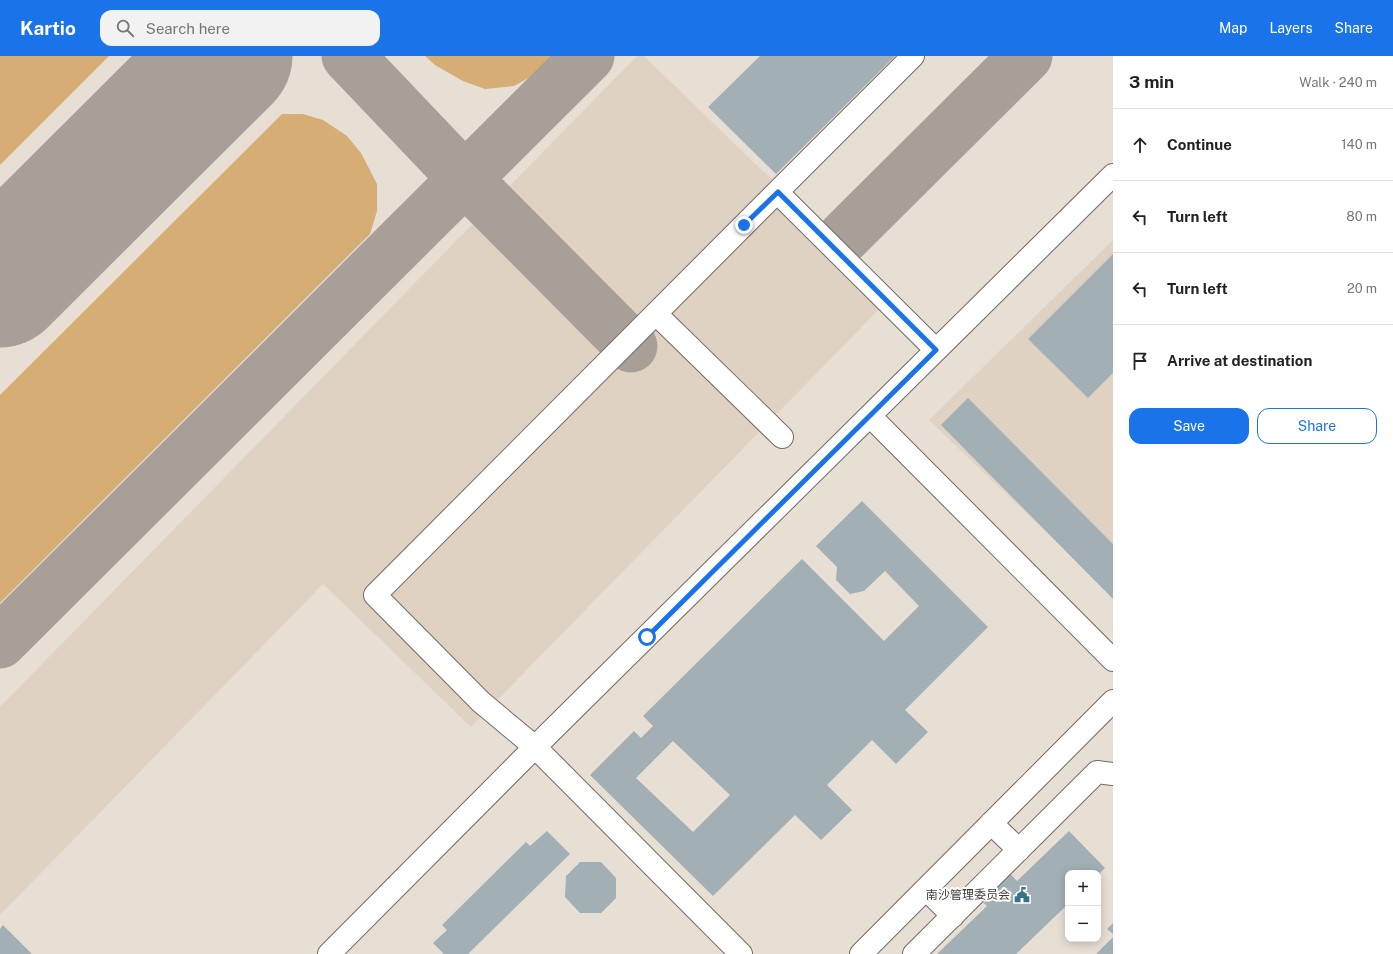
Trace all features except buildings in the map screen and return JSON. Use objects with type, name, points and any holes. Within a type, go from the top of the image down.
[{"type":"street","points":[[741,954],[535,747],[481,702],[375,595],[913,56]]},
{"type":"street","points":[[329,954],[535,747],[1113,174]]},
{"type":"street","points":[[778,192],[936,350]]},
{"type":"street","points":[[656,314],[782,437]]},
{"type":"street","points":[[870,416],[1113,660]]},
{"type":"street","points":[[861,954],[1113,701]]},
{"type":"street","points":[[914,954],[1097,772],[1113,774]]},
{"type":"street","points":[[991,823],[1019,850]]},
{"type":"street","points":[[926,889],[953,916]]},
{"type":"shaded area","points":[[0,56],[109,56],[0,165]]},
{"type":"shaded area","points":[[425,56],[553,56],[537,73],[514,86],[485,89],[463,81],[435,65]]},
{"type":"shaded area","points":[[637,56],[644,56],[892,296],[471,727],[323,584],[0,915],[0,707]]},
{"type":"shaded area","points":[[282,114],[303,114],[323,120],[347,136],[361,153],[377,184],[377,211],[370,234],[0,603],[0,395]]},
{"type":"shaded area","points":[[1113,240],[1113,596],[929,420]]},
{"type":"taxiway","points":[[348,56],[465,179],[631,346]]},
{"type":"taxiway","points":[[0,642],[588,56]]},
{"type":"taxiway","points":[[844,237],[1026,56]]},
{"type":"runway","points":[[0,281],[226,56]]},
{"type":"place","name":"南沙管理委员会","points":[[1022,895]]},
{"type":"route","points":[[647,637],[936,350],[778,192],[744,225]]}]
